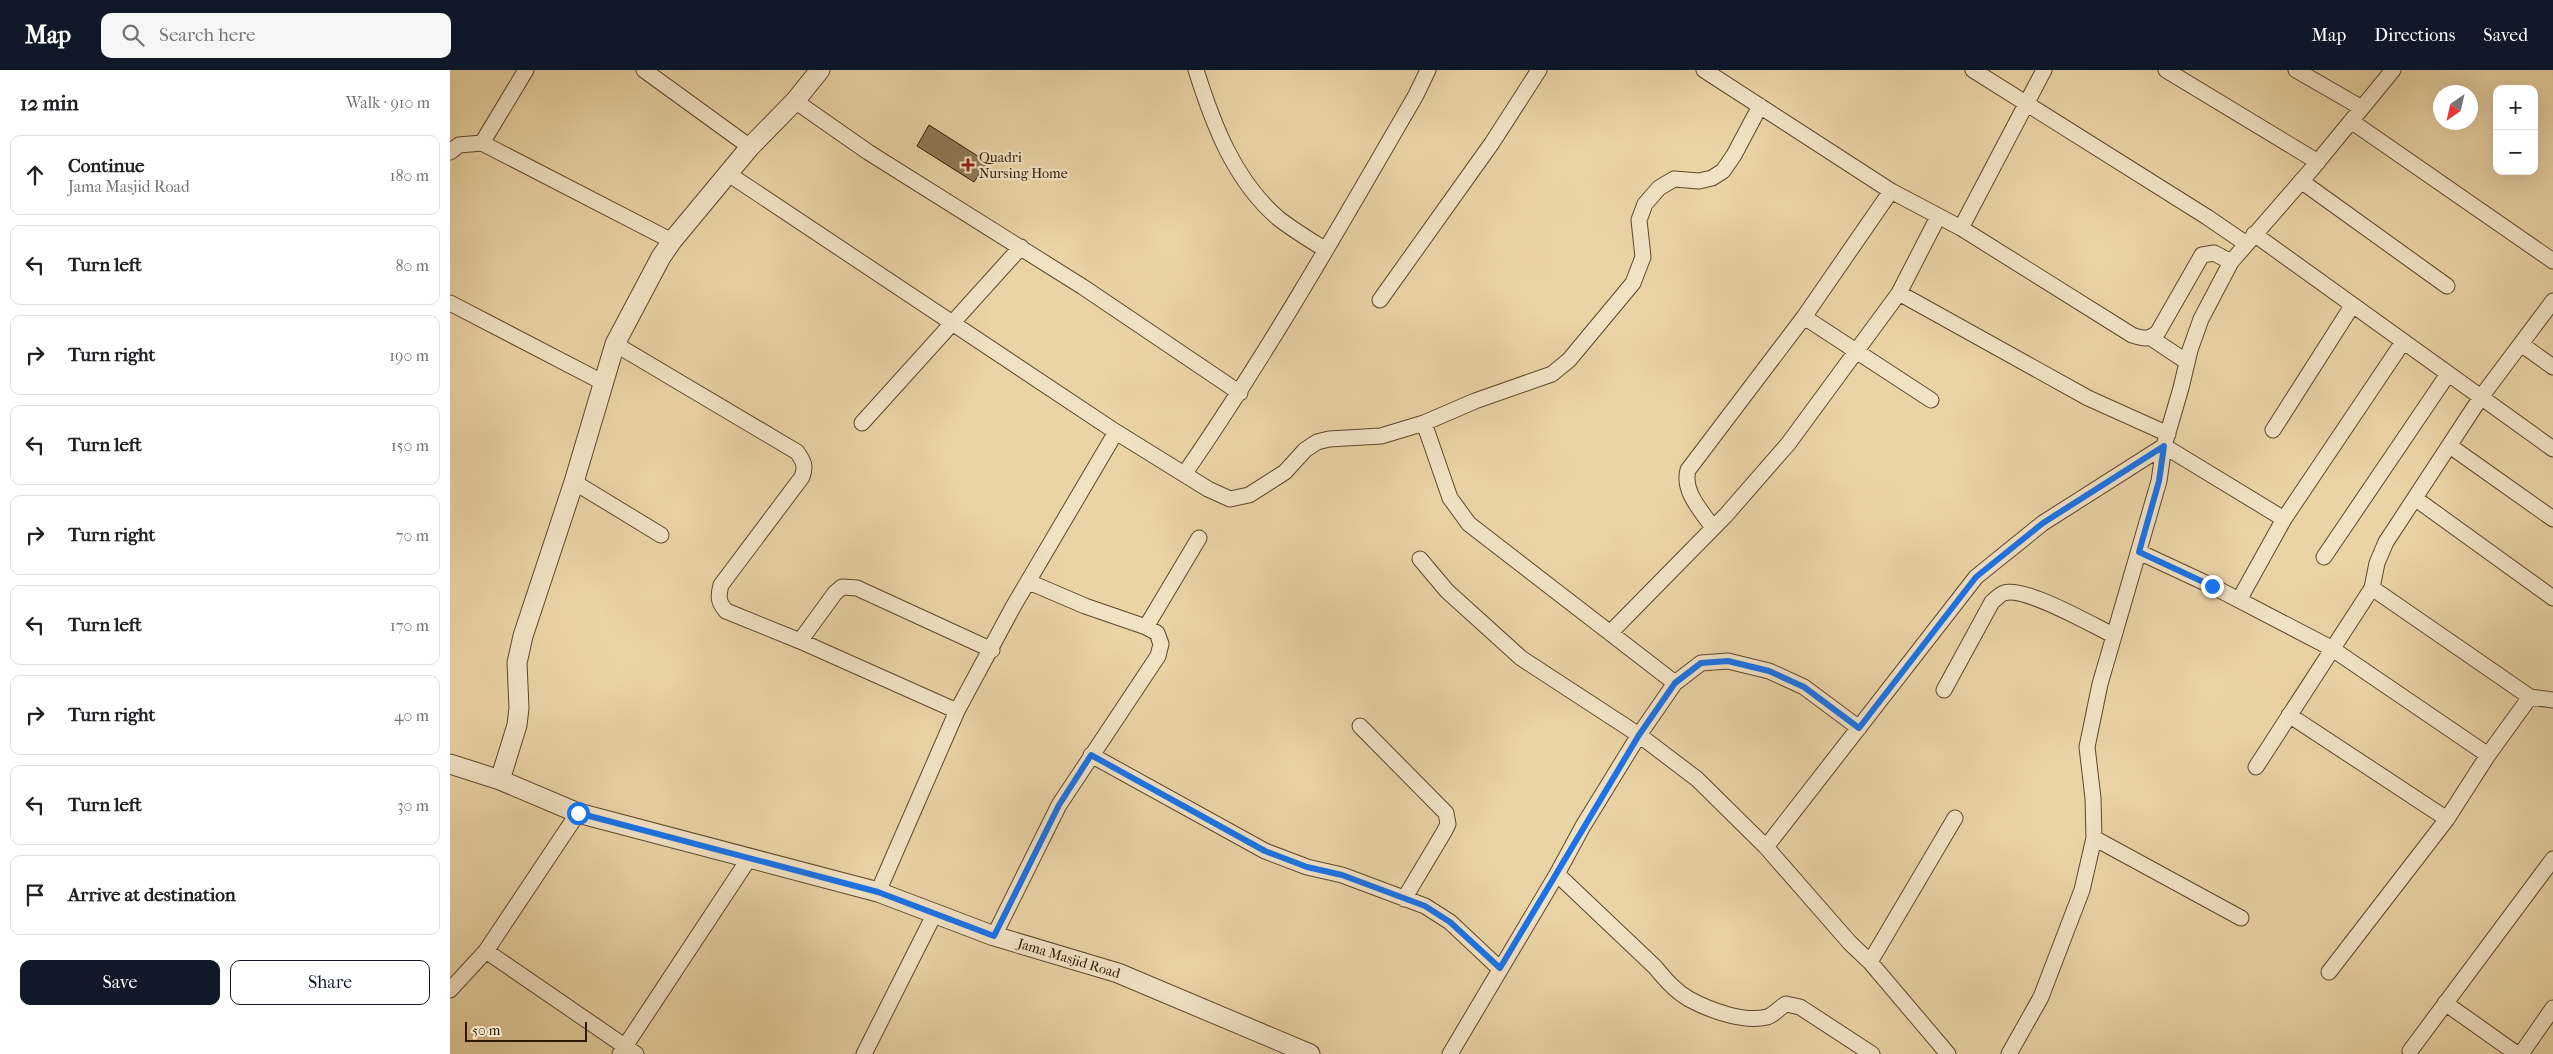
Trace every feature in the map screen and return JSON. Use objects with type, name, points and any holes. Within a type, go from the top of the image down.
[{"type":"street","points":[[482,143],[526,70]]},
{"type":"street","points":[[644,70],[750,146]]},
{"type":"street","points":[[500,780],[519,708],[517,663],[523,636],[574,482],[615,344],[661,257],[672,241],[750,146],[795,101],[820,70]]},
{"type":"street","points":[[1196,70],[1210,113],[1234,165],[1263,204],[1280,219],[1326,250]]},
{"type":"street","points":[[1184,473],[1240,393],[1326,250],[1416,95],[1428,70]]},
{"type":"street","points":[[1380,300],[1492,143],[1539,70]]},
{"type":"street","points":[[1704,70],[1723,75],[1760,106],[1890,191],[1961,228],[2132,335],[2143,339],[2151,338],[2158,332],[2202,255],[2214,253],[2231,262]]},
{"type":"street","points":[[1972,70],[2207,217],[2249,239],[2352,306],[2553,449]]},
{"type":"street","points":[[1961,228],[2044,70]]},
{"type":"street","points":[[2166,70],[2318,162]]},
{"type":"street","points":[[2296,70],[2362,108]]},
{"type":"street","points":[[2009,1054],[2041,997],[2082,890],[2094,838],[2093,798],[2087,747],[2100,684],[2159,481],[2166,440],[2201,318],[2231,262],[2249,239],[2318,162],[2393,70]]},
{"type":"street","points":[[795,101],[868,152],[1021,247],[1240,393]]},
{"type":"street","points":[[727,173],[955,323],[1116,432],[1208,489],[1230,498],[1249,495],[1285,472],[1305,450],[1317,442],[1329,439],[1381,436],[1424,423],[1475,401],[1552,374],[1568,360],[1633,283],[1640,270],[1643,257],[1639,220],[1645,204],[1659,188],[1674,179],[1699,181],[1712,178],[1723,171],[1734,155],[1760,106]]},
{"type":"street","points":[[2351,122],[2553,261]]},
{"type":"street","points":[[450,152],[459,145],[482,143],[672,241]]},
{"type":"street","points":[[2301,181],[2447,286]]},
{"type":"street","points":[[1713,528],[1689,492],[1687,484],[1688,470],[1804,317],[1890,191]]},
{"type":"street","points":[[1610,633],[1713,528],[1788,444],[1898,293],[1938,217]]},
{"type":"street","points":[[862,423],[955,323],[1021,247]]},
{"type":"street","points":[[1898,293],[2166,440],[2284,519]]},
{"type":"street","points":[[2256,767],[2331,648],[2372,588],[2377,563],[2386,542],[2416,499],[2481,397],[2553,301]]},
{"type":"street","points":[[450,303],[604,383]]},
{"type":"street","points":[[2273,430],[2352,306]]},
{"type":"street","points":[[1804,317],[1857,349],[1931,400]]},
{"type":"street","points":[[2151,338],[2187,362]]},
{"type":"street","points":[[2239,600],[2284,519],[2403,342]]},
{"type":"street","points":[[615,344],[797,452],[804,461],[805,469],[802,477],[721,585],[718,596],[720,604],[726,611],[800,641],[957,711]]},
{"type":"street","points":[[2521,344],[2553,367]]},
{"type":"street","points":[[2324,557],[2448,374]]},
{"type":"street","points":[[1424,423],[1450,498],[1469,524],[1675,683]]},
{"type":"street","points":[[878,892],[957,711],[992,650],[1013,607],[1116,432]]},
{"type":"street","points":[[1766,847],[1976,577],[2043,523],[2166,440]]},
{"type":"street","points":[[2450,446],[2553,519]]},
{"type":"street","points":[[574,482],[661,535]]},
{"type":"street","points":[[2416,499],[2553,598]]},
{"type":"street","points":[[1146,627],[1199,538]]},
{"type":"street","points":[[2139,552],[2239,600],[2331,648],[2488,755]]},
{"type":"street","points":[[1420,559],[1447,591],[1521,658],[1639,735],[1698,778],[1766,847],[1850,943],[1870,962],[1948,1054]]},
{"type":"street","points":[[994,936],[1059,805],[1158,656],[1161,644],[1158,634],[1146,627],[1085,606],[1029,582]]},
{"type":"street","points":[[800,641],[834,593],[848,586],[857,588],[992,650]]},
{"type":"street","points":[[2372,588],[2530,697],[2553,700]]},
{"type":"street","points":[[1944,690],[1992,602],[2004,593],[2018,592],[2040,599],[2113,635]]},
{"type":"street","points":[[1450,1054],[1557,874],[1583,826],[1639,735],[1675,683],[1701,663],[1728,661],[1761,669],[1804,687],[1859,728]]},
{"type":"street","points":[[2329,972],[2447,819],[2488,755],[2530,697]]},
{"type":"street","points":[[2289,715],[2447,819]]},
{"type":"street","points":[[1360,726],[1446,813],[1448,824],[1404,899]]},
{"type":"street","points":[[1091,755],[1265,851],[1307,867],[1342,875],[1425,906],[1450,922],[1500,968]]},
{"type":"street","name":"Jama Masjid Road","points":[[450,764],[500,780],[578,813],[878,892],[934,915],[994,936],[1118,972],[1310,1054]]},
{"type":"street","points":[[450,990],[486,951],[578,813]]},
{"type":"street","points":[[1870,962],[1955,818]]},
{"type":"street","points":[[2094,838],[2241,918]]},
{"type":"street","points":[[486,951],[627,1051],[750,857]]},
{"type":"street","points":[[2410,1051],[2553,859]]},
{"type":"street","points":[[1557,874],[1655,967],[1668,983],[1689,999],[1719,1011],[1750,1019],[1770,1016],[1786,1004],[1800,1007],[1872,1054]]},
{"type":"street","points":[[864,1054],[934,915]]},
{"type":"street","points":[[2445,1003],[2517,1054]]},
{"type":"street","points":[[2521,1054],[2553,1008]]},
{"type":"building","points":[[929,125],[987,162],[974,182],[917,146]]},
{"type":"place","name":"Quadri Nursing Home","points":[[968,165]]},
{"type":"route","points":[[578,813],[878,892],[934,915],[994,936],[1059,805],[1091,755],[1265,851],[1307,867],[1342,875],[1425,906],[1450,922],[1500,968],[1639,735],[1675,683],[1701,663],[1728,661],[1769,671],[1804,687],[1859,728],[1976,577],[2043,523],[2164,446],[2159,481],[2139,552],[2212,586]]}]
